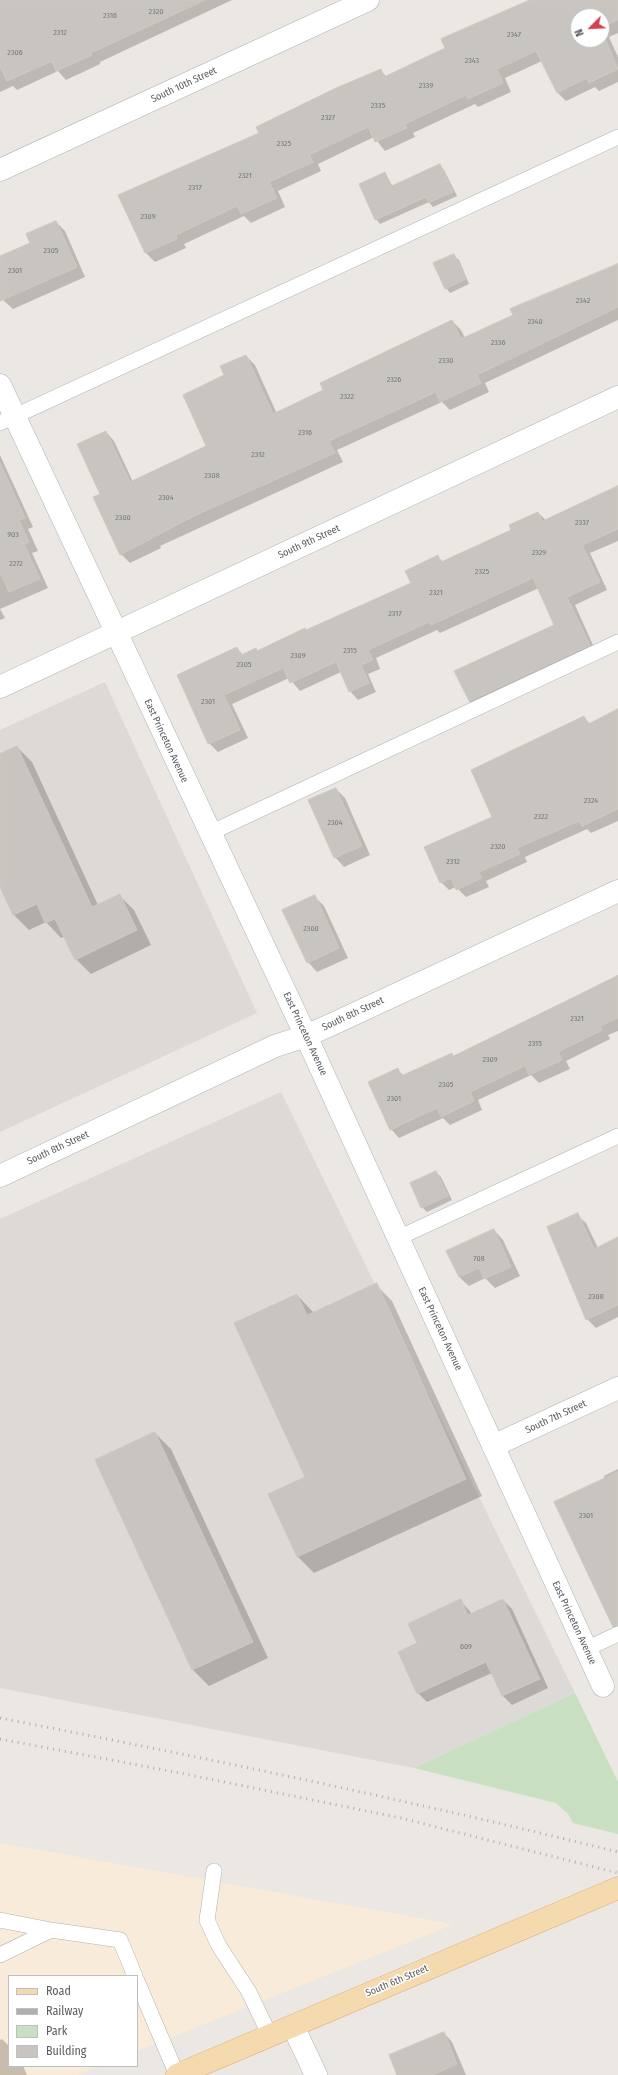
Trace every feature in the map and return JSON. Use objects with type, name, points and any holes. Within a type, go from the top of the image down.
[{"type":"main road","name":"South 6th Street","points":[[177,2075],[208,2069],[270,2036],[618,1888]]},
{"type":"street","name":"South 10th Street","points":[[0,170],[368,0]]},
{"type":"street","name":"East Princeton Avenue","points":[[0,385],[7,419],[115,633],[306,1036],[603,1686]]},
{"type":"street","name":"South 9th Street","points":[[0,687],[618,396]]},
{"type":"street","name":"South 8th Street","points":[[0,1176],[275,1046],[306,1036],[618,892]]},
{"type":"street","name":"South 7th Street","points":[[493,1446],[618,1388]]},
{"type":"street","points":[[293,2026],[316,2075]]},
{"type":"lane","points":[[7,419],[618,137]]},
{"type":"lane","points":[[210,833],[618,642]]},
{"type":"lane","points":[[398,1238],[618,1136]]},
{"type":"lane","points":[[586,1648],[618,1634]]},
{"type":"lane","points":[[214,1871],[207,1920],[219,1946],[249,1992],[270,2036]]},
{"type":"lane","points":[[0,1920],[51,1930],[120,1940],[135,1975]]},
{"type":"lane","points":[[0,1955],[51,1930]]},
{"type":"lane","points":[[138,1983],[177,2075]]},
{"type":"shaded area","points":[[105,682],[257,1013],[0,1132],[0,730]]},
{"type":"shaded area","points":[[281,1092],[575,1693],[414,1768],[0,1688],[0,1219]]},
{"type":"shaded area","points":[[0,1843],[452,1925],[138,2051],[138,1975],[8,1975],[8,2067],[97,2067],[77,2075],[0,2075]]},
{"type":"green space","points":[[575,1693],[618,1782],[618,1834],[573,1823],[568,1814],[556,1803],[414,1768]]},
{"type":"building","points":[[0,0],[205,0],[56,71],[52,61],[7,81],[0,67]]},
{"type":"building","points":[[530,0],[618,0],[618,20],[610,24],[610,8],[570,8],[570,48],[609,48],[618,69],[589,83],[587,78],[557,93],[536,51],[497,69],[503,83],[468,99],[466,95],[405,124],[407,128],[375,142],[368,127],[309,155],[313,162],[269,182],[277,198],[241,214],[237,206],[176,235],[177,239],[145,253],[118,195],[259,133],[256,127],[336,88],[381,69],[384,77],[445,48],[441,39]]},
{"type":"building","points":[[440,164],[453,192],[428,203],[426,197],[375,220],[359,184],[385,172],[391,186]]},
{"type":"building","points":[[56,221],[77,267],[0,301],[0,256],[30,243],[26,234]]},
{"type":"building","points":[[454,254],[466,279],[445,289],[433,263]]},
{"type":"building","points":[[618,264],[618,307],[477,375],[481,383],[440,402],[436,392],[329,441],[335,453],[194,516],[120,555],[93,497],[100,494],[77,444],[106,431],[130,482],[206,446],[183,395],[224,375],[220,366],[246,355],[273,414],[323,390],[320,383],[452,320],[461,339],[513,315],[510,309]]},
{"type":"building","points":[[0,463],[25,518],[19,520],[29,542],[24,544],[40,579],[9,592],[0,572]]},
{"type":"building","points":[[618,486],[618,529],[582,545],[600,582],[567,597],[590,645],[469,701],[454,671],[554,625],[533,578],[431,625],[429,622],[368,650],[373,660],[361,665],[369,683],[349,692],[336,662],[290,683],[283,668],[224,695],[240,730],[208,744],[177,675],[237,647],[241,655],[256,648],[257,651],[305,628],[306,630],[411,583],[405,571],[438,555],[441,562],[511,530],[509,525],[538,512],[542,521]]},
{"type":"building","points":[[618,709],[618,809],[582,826],[579,821],[517,848],[520,854],[479,872],[482,878],[456,890],[451,878],[440,883],[424,847],[492,817],[471,770],[584,716],[588,724]]},
{"type":"building","points":[[17,746],[92,907],[120,894],[137,930],[75,960],[55,919],[45,923],[37,904],[13,915],[0,887],[0,754]]},
{"type":"building","points":[[336,788],[362,846],[334,858],[308,800]]},
{"type":"building","points":[[315,895],[339,948],[307,963],[282,910]]},
{"type":"building","points":[[618,976],[618,1018],[600,1026],[602,1030],[558,1052],[562,1060],[529,1075],[525,1066],[470,1092],[474,1101],[441,1117],[437,1108],[390,1130],[368,1082],[398,1068],[401,1076],[452,1053],[453,1056]]},
{"type":"building","points":[[436,1171],[448,1196],[421,1208],[410,1183]]},
{"type":"building","points":[[578,1213],[594,1249],[618,1237],[618,1305],[586,1320],[547,1227]]},
{"type":"building","points":[[494,1229],[511,1267],[484,1279],[479,1268],[459,1277],[446,1251]]},
{"type":"building","points":[[377,1283],[466,1479],[297,1557],[268,1494],[305,1477],[234,1323],[297,1294],[307,1315]]},
{"type":"building","points":[[155,1432],[253,1642],[192,1670],[95,1460]]},
{"type":"building","points":[[618,1472],[618,1625],[613,1627],[554,1502]]},
{"type":"building","points":[[461,1599],[468,1615],[503,1599],[540,1679],[502,1696],[486,1662],[417,1694],[398,1652],[417,1643],[408,1624]]},
{"type":"building","points":[[444,2032],[457,2064],[432,2075],[397,2075],[389,2055]]},
{"type":"railway","points":[[0,1718],[310,1781],[464,1815],[618,1852]]},
{"type":"railway","points":[[0,1739],[180,1773],[401,1818],[618,1873]]}]
